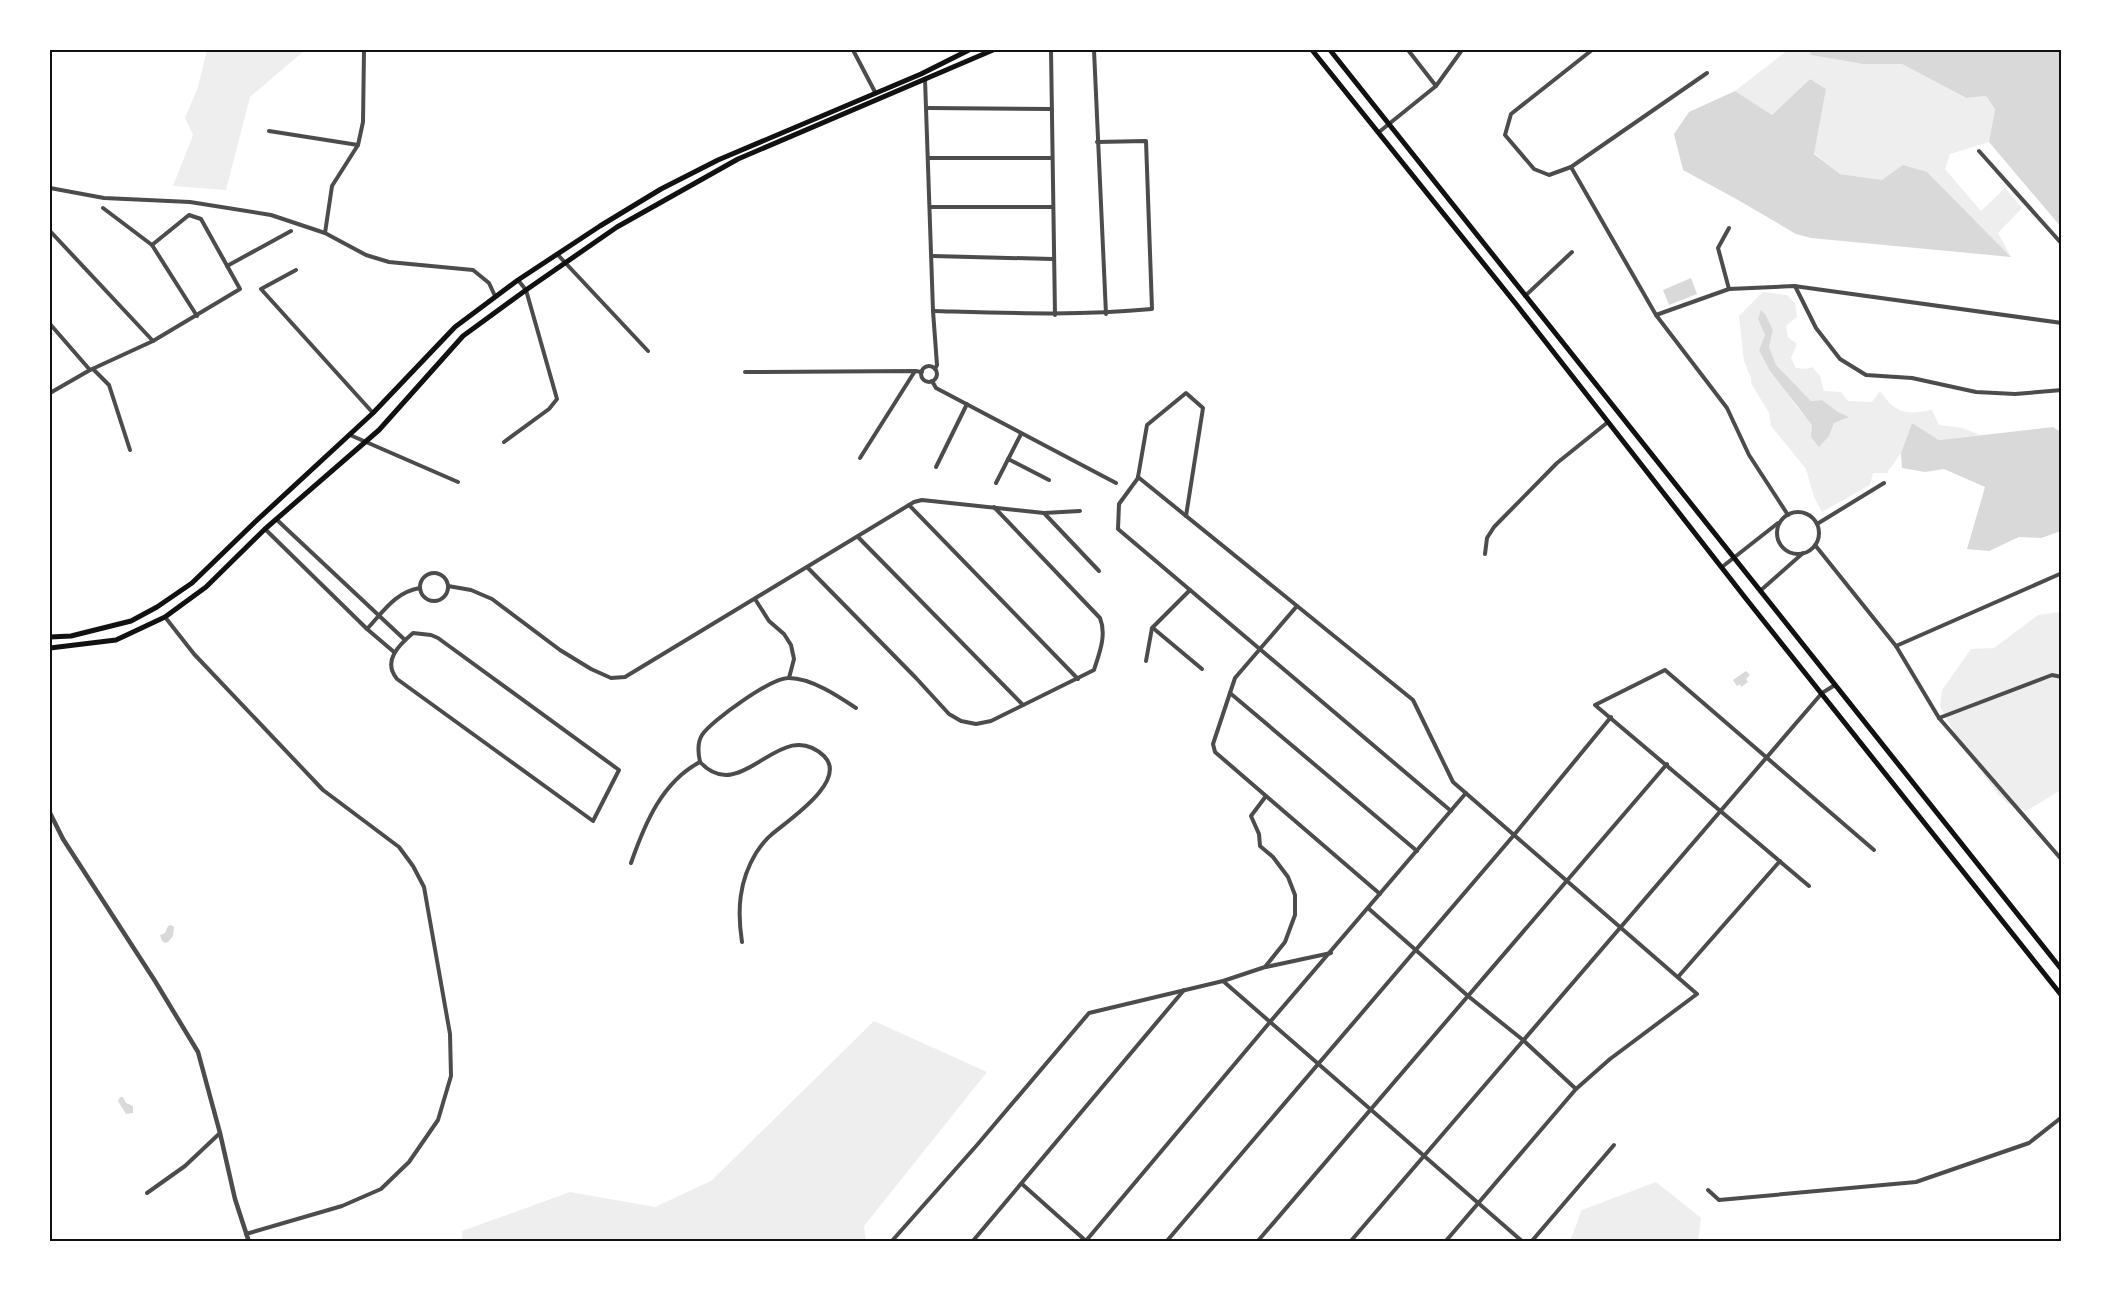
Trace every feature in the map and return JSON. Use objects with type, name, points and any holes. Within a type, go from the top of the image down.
[{"type":"main road","points":[[50,637],[71,636],[131,621],[157,607],[192,583],[373,413],[455,327],[495,296],[557,254],[661,189],[708,165],[921,74],[969,50]]},
{"type":"main road","points":[[50,648],[116,640],[165,617],[206,587],[276,519],[379,430],[463,336],[616,228],[738,159],[993,50]]},
{"type":"main road","points":[[1312,50],[2061,996]]},
{"type":"main road","points":[[1330,50],[2061,970]]},
{"type":"main road","points":[[1583,390],[1594,383]]},
{"type":"main road","points":[[1909,803],[1923,795]]},
{"type":"main road","points":[[2020,943],[2033,934]]},
{"type":"street","points":[[325,233],[332,186],[358,145],[363,122],[364,50]]},
{"type":"street","points":[[853,50],[875,92]]},
{"type":"street","points":[[1051,50],[1054,315]]},
{"type":"street","points":[[1094,50],[1106,314]]},
{"type":"street","points":[[1408,50],[1436,86]]},
{"type":"street","points":[[1379,132],[1436,86],[1462,50]]},
{"type":"street","points":[[1592,50],[1511,114],[1505,135],[1534,169],[1549,175],[1571,167],[1707,73]]},
{"type":"street","points":[[925,78],[937,365],[935,369],[937,374],[932,381]]},
{"type":"street","points":[[927,108],[1052,108]]},
{"type":"street","points":[[269,131],[358,145]]},
{"type":"street","points":[[933,311],[1054,315],[1106,314],[1152,309],[1146,141],[1097,142]]},
{"type":"street","points":[[1979,150],[2061,244]]},
{"type":"street","points":[[929,158],[1052,158]]},
{"type":"street","points":[[1571,167],[1656,315],[1727,408],[1749,455],[1788,515]]},
{"type":"street","points":[[50,188],[104,198],[190,202],[271,215],[325,233],[366,255],[389,262],[473,270],[489,283],[495,296]]},
{"type":"street","points":[[930,207],[1053,207]]},
{"type":"street","points":[[104,208],[152,245],[197,316]]},
{"type":"street","points":[[50,393],[91,369],[153,341],[240,289],[201,219],[189,215],[152,245]]},
{"type":"street","points":[[1729,228],[1718,248],[1729,289]]},
{"type":"street","points":[[50,231],[153,341]]},
{"type":"street","points":[[227,266],[291,231]]},
{"type":"street","points":[[1525,296],[1572,252]]},
{"type":"street","points":[[557,254],[648,351]]},
{"type":"street","points":[[932,256],[1053,259]]},
{"type":"street","points":[[296,270],[261,289],[373,413]]},
{"type":"street","points":[[504,442],[549,409],[557,399],[526,290],[518,280]]},
{"type":"street","points":[[1656,315],[1729,289],[1794,285],[2061,323]]},
{"type":"street","points":[[1794,285],[1816,328],[1840,359],[1866,375],[1912,378],[1976,392],[2015,394],[2061,390]]},
{"type":"street","points":[[50,324],[91,369],[109,385],[130,450]]},
{"type":"street","points":[[922,372],[927,367],[935,369]]},
{"type":"street","points":[[860,458],[915,371]]},
{"type":"street","points":[[744,372],[922,372]]},
{"type":"street","points":[[922,372],[924,380],[932,381]]},
{"type":"street","points":[[932,381],[936,388],[1116,483]]},
{"type":"street","points":[[1186,516],[1203,408],[1186,393],[1147,425],[1138,477],[1119,504],[1118,529],[1451,811]]},
{"type":"street","points":[[936,467],[967,404]]},
{"type":"street","points":[[1485,554],[1487,538],[1494,527],[1557,463],[1608,422]]},
{"type":"street","points":[[996,483],[1021,434]]},
{"type":"street","points":[[350,435],[458,482]]},
{"type":"street","points":[[1008,459],[1049,480]]},
{"type":"street","points":[[1138,477],[1413,700],[1453,782],[1697,994],[1610,1059],[1576,1089],[1445,1242]]},
{"type":"street","points":[[1817,524],[1884,483]]},
{"type":"street","points":[[448,586],[471,590],[492,598],[560,650],[591,669],[610,678],[625,677],[909,505],[922,500],[1044,513],[1080,512]]},
{"type":"street","points":[[909,505],[1078,679]]},
{"type":"street","points":[[808,568],[949,714],[961,721],[976,724],[991,721],[1094,670],[1103,626],[1100,618],[994,507]]},
{"type":"street","points":[[1722,567],[1788,515],[1795,512],[1806,514],[1817,524],[1818,537],[1815,545],[1760,591]]},
{"type":"street","points":[[1044,513],[1099,571]]},
{"type":"street","points":[[276,519],[405,640]]},
{"type":"street","points":[[1780,522],[1777,533],[1782,547],[1796,554],[1803,553]]},
{"type":"street","points":[[265,529],[367,629],[394,652]]},
{"type":"street","points":[[858,537],[1023,705]]},
{"type":"street","points":[[1815,545],[1896,645],[1939,718],[2061,860]]},
{"type":"street","points":[[433,573],[445,578],[448,586],[442,598],[432,601],[424,597],[420,588],[425,576],[433,573]]},
{"type":"street","points":[[1896,645],[2061,573]]},
{"type":"street","points":[[367,629],[396,597],[412,589],[420,588]]},
{"type":"street","points":[[1146,661],[1152,628],[1190,590]]},
{"type":"street","points":[[755,598],[769,621],[784,634],[791,645],[794,659],[789,678]]},
{"type":"street","points":[[1297,606],[1258,648],[1235,678],[1213,744],[1215,752],[1380,894]]},
{"type":"street","points":[[165,617],[194,654],[289,756],[323,790],[399,847],[413,866],[424,887],[450,1034],[451,1077],[438,1120],[408,1162],[381,1189],[342,1206],[246,1234]]},
{"type":"street","points":[[1152,628],[1202,669]]},
{"type":"street","points":[[413,633],[438,638],[619,770],[593,821],[397,679],[391,661],[394,652],[405,640],[413,633]]},
{"type":"street","points":[[1809,886],[1595,705],[1665,670],[1874,849]]},
{"type":"street","points":[[1939,718],[2052,675],[2061,677]]},
{"type":"street","points":[[742,942],[738,920],[740,892],[756,853],[768,838],[817,795],[830,774],[830,765],[824,756],[811,748],[800,745],[786,746],[738,774],[726,776],[714,773],[700,762],[698,747],[700,738],[708,727],[734,707],[776,680],[789,678],[831,692],[856,708]]},
{"type":"street","points":[[1350,1242],[1822,693],[1835,685]]},
{"type":"street","points":[[1230,693],[1417,851]]},
{"type":"street","points":[[1166,1242],[1417,950],[1611,717]]},
{"type":"street","points":[[631,863],[646,824],[662,796],[686,769],[700,762]]},
{"type":"street","points":[[1257,1242],[1667,764]]},
{"type":"street","points":[[1022,1184],[1085,1241],[1466,793]]},
{"type":"street","points":[[1265,967],[1285,942],[1295,915],[1295,895],[1288,877],[1273,857],[1260,846],[1259,834],[1251,816],[1266,796]]},
{"type":"street","points":[[50,813],[63,839],[198,1052],[235,1199],[249,1242]]},
{"type":"street","points":[[1678,977],[1780,861]]},
{"type":"street","points":[[1368,908],[1468,996],[1523,1040],[1576,1089]]},
{"type":"street","points":[[891,1242],[977,1145],[1089,1012],[1223,981],[1265,967],[1331,952]]},
{"type":"street","points":[[1223,981],[1523,1242]]},
{"type":"street","points":[[972,1242],[1184,990]]},
{"type":"street","points":[[1708,1190],[1719,1200],[1916,1182],[2029,1143],[2061,1117]]},
{"type":"street","points":[[147,1193],[184,1166],[220,1133]]},
{"type":"street","points":[[1531,1242],[1614,1145]]},
{"type":"shaded area","points":[[207,50],[299,50],[303,52],[250,97],[226,190],[173,186],[193,135],[185,118],[198,87]]},
{"type":"shaded area","points":[[1788,50],[1809,50],[1812,55],[1863,64],[1902,64],[1965,98],[1986,96],[1995,109],[1989,142],[1950,154],[1945,169],[1981,211],[2005,188],[2022,208],[1998,233],[2011,257],[1927,172],[1882,180],[1840,174],[1814,153],[1826,89],[1810,79],[1772,115],[1735,91]]},
{"type":"shaded area","points":[[1809,50],[2061,50],[2061,227],[1989,142],[1995,109],[1986,96],[1966,98],[1902,64],[1863,64],[1811,55]]},
{"type":"shaded area","points":[[1810,79],[1826,89],[1814,154],[1840,174],[1882,180],[1903,165],[1927,172],[2011,257],[1811,238],[1796,234],[1683,170],[1674,134],[1689,112],[1735,91],[1772,115]]},
{"type":"shaded area","points":[[1691,278],[1697,294],[1669,305],[1663,290]]},
{"type":"shaded area","points":[[1763,292],[1787,295],[1795,303],[1797,317],[1786,326],[1788,337],[1797,344],[1791,358],[1796,368],[1812,367],[1820,376],[1824,391],[1841,392],[1848,401],[1872,402],[1880,391],[1891,404],[1902,411],[1932,410],[1939,425],[1963,428],[1980,435],[1939,440],[1912,423],[1901,453],[1887,473],[1873,473],[1870,485],[1822,512],[1814,497],[1806,469],[1771,426],[1769,413],[1751,383],[1744,361],[1739,316]],"holes":[[[1773,330],[1769,347],[1776,365],[1811,401],[1822,400],[1848,417],[1834,422],[1829,436],[1813,425],[1796,406],[1759,350],[1765,335]]]},
{"type":"shaded area","points":[[1761,310],[1773,330],[1769,347],[1776,365],[1811,401],[1822,400],[1849,417],[1834,423],[1829,436],[1819,447],[1811,437],[1812,425],[1770,371],[1759,350],[1765,335],[1758,319]]},
{"type":"shaded area","points":[[1912,423],[1939,440],[2053,427],[2061,432],[2061,531],[2041,538],[2019,537],[1989,551],[1967,549],[1985,487],[1944,469],[1925,472],[1902,468],[1901,453]]},
{"type":"shaded area","points":[[2061,612],[2061,790],[2026,811],[2013,804],[2008,804],[1997,793],[1959,742],[1940,706],[1942,690],[1971,649],[1994,648],[2038,615]]},
{"type":"shaded area","points":[[1746,671],[1750,675],[1746,679],[1748,682],[1741,687],[1740,684],[1737,686],[1733,680]]},
{"type":"shaded area","points":[[171,925],[174,927],[173,936],[165,943],[160,935],[165,933]]},
{"type":"shaded area","points":[[874,1021],[987,1072],[864,1226],[866,1241],[462,1241],[462,1231],[570,1192],[655,1207],[711,1181]]},
{"type":"shaded area","points":[[120,1097],[133,1106],[133,1113],[126,1114],[118,1101]]},
{"type":"shaded area","points":[[1656,1182],[1701,1218],[1698,1241],[1570,1241],[1582,1210]]}]
